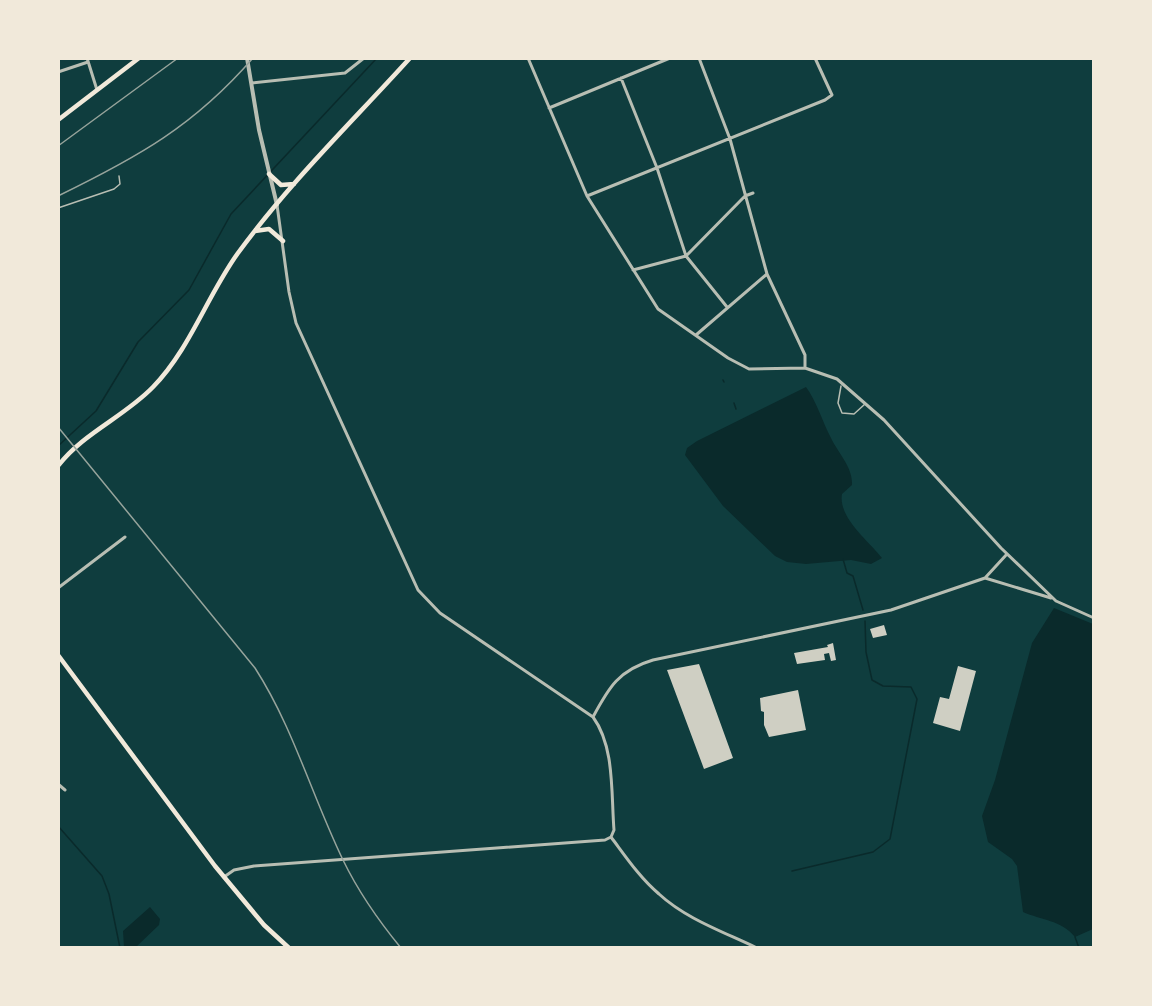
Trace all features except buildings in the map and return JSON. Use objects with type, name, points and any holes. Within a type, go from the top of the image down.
[{"type":"main road","points":[[58,120],[139,58]]},
{"type":"main road","points":[[58,466],[75,448],[125,412],[153,387],[180,352],[228,269],[255,231],[294,184],[410,58]]},
{"type":"main road","points":[[269,174],[272,180],[285,186],[294,184]]},
{"type":"main road","points":[[255,231],[272,230],[283,241]]},
{"type":"main road","points":[[58,655],[224,877],[264,925],[289,948]]},
{"type":"street","points":[[247,58],[269,174]]},
{"type":"street","points":[[252,83],[345,73],[364,58]]},
{"type":"street","points":[[528,58],[587,196],[658,309],[749,369],[805,368],[823,373],[842,383],[884,420],[1007,554],[1056,600]]},
{"type":"street","points":[[549,108],[670,58]]},
{"type":"street","points":[[699,58],[730,139],[767,274],[805,355],[805,368]]},
{"type":"street","points":[[587,196],[730,139],[832,95],[815,58]]},
{"type":"street","points":[[58,72],[88,60],[97,91]]},
{"type":"street","points":[[621,78],[657,168],[686,256],[727,307]]},
{"type":"street","points":[[272,180],[296,323],[418,590],[440,613],[593,717],[601,729],[606,744],[614,831],[611,837]]},
{"type":"street","points":[[633,270],[686,256],[745,196],[753,193]]},
{"type":"street","points":[[696,335],[767,274]]},
{"type":"street","points":[[58,588],[125,537]]},
{"type":"street","points":[[593,717],[606,692],[632,666],[891,610],[985,578],[1007,554]]},
{"type":"street","points":[[985,578],[1056,600],[1094,618]]},
{"type":"street","points":[[58,784],[65,790]]},
{"type":"street","points":[[224,877],[234,870],[254,866],[594,841],[611,837]]},
{"type":"street","points":[[611,837],[636,870],[660,895],[692,917],[757,948]]},
{"type":"lane","points":[[58,208],[109,191],[120,184],[119,177]]},
{"type":"lane","points":[[842,383],[838,403],[842,413],[854,414],[866,404]]},
{"type":"water","points":[[806,387],[852,478],[852,485],[842,494],[845,512],[856,529],[882,558],[871,564],[851,560],[806,564],[787,562],[775,556],[723,506],[685,455],[687,448],[697,441]]},
{"type":"water","points":[[1054,608],[1093,624],[1093,929],[1075,937],[1064,927],[1023,912],[1017,866],[1012,859],[988,842],[982,816],[995,780],[1032,643]]},
{"type":"water","points":[[150,907],[160,919],[159,925],[136,947],[124,947],[123,931]]},
{"type":"waterway","points":[[58,446],[96,411],[138,342],[189,290],[231,214],[377,58]]},
{"type":"waterway","points":[[734,403],[736,409]]},
{"type":"waterway","points":[[843,559],[847,573],[853,576],[863,610]]},
{"type":"waterway","points":[[792,871],[873,852],[890,839],[917,699],[911,687],[883,686],[872,680],[866,652],[865,621]]},
{"type":"waterway","points":[[58,826],[102,876],[109,894],[120,948]]},
{"type":"waterway","points":[[1075,937],[1079,948]]},
{"type":"railway","points":[[58,146],[178,58]]},
{"type":"railway","points":[[58,196],[114,168],[163,138],[209,103],[253,58]]},
{"type":"railway","points":[[58,427],[255,668],[280,714],[349,872],[384,927],[401,948]]}]
